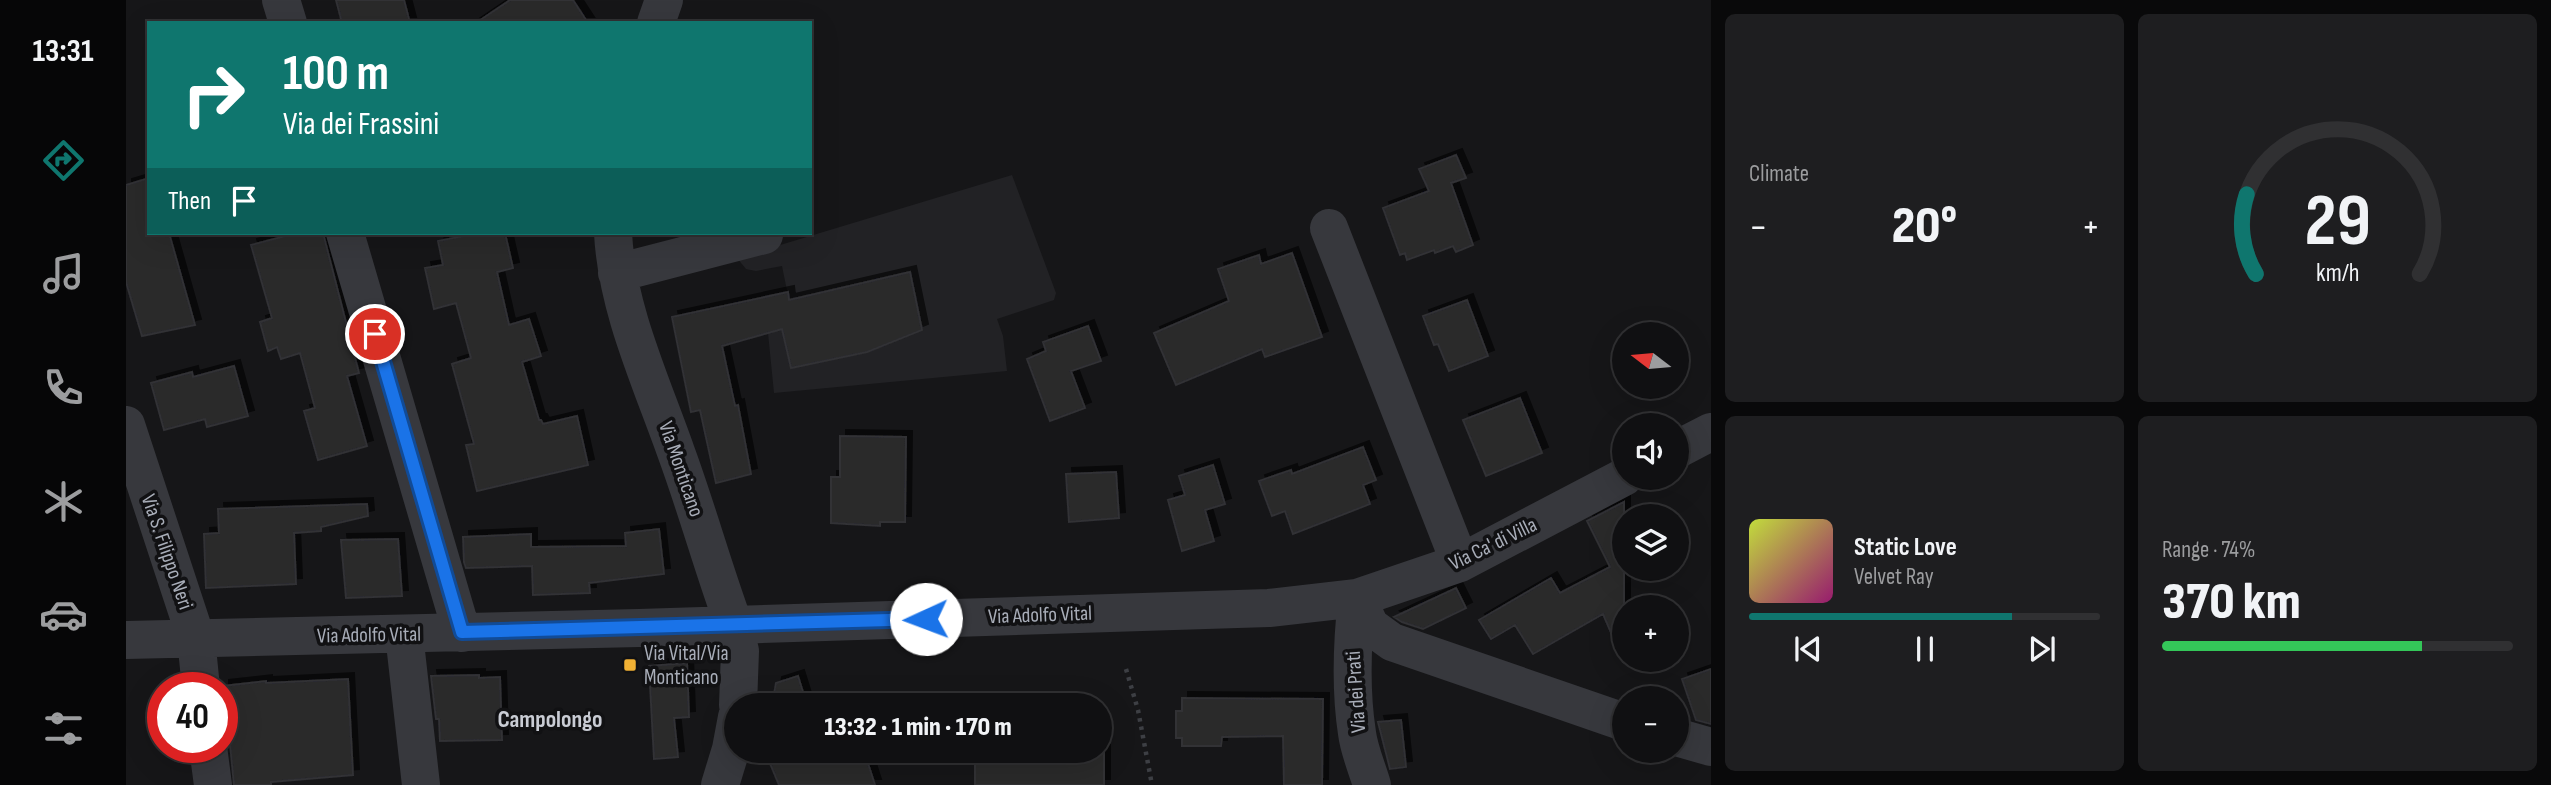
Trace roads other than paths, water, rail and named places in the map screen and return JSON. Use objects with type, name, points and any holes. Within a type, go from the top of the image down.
[{"type":"street","points":[[281,0],[287,21]]},
{"type":"street","points":[[657,21],[664,0]]},
{"type":"street","points":[[1329,228],[1460,563]]},
{"type":"street","points":[[346,235],[462,632]]},
{"type":"street","name":"Via Monticano","points":[[613,235],[617,273],[627,314],[734,625],[740,651],[738,693]]},
{"type":"street","points":[[617,273],[764,235]]},
{"type":"street","name":"Via S. Filippo Neri","points":[[126,425],[196,638],[199,672]]},
{"type":"street","points":[[1689,443],[1711,432]]},
{"type":"street","name":"Via Ca' di Villa","points":[[1357,598],[1460,563],[1612,483]]},
{"type":"street","points":[[1357,598],[1370,626],[1392,642],[1612,718]]},
{"type":"street","name":"Via Adolfo Vital","points":[[126,640],[1269,608],[1357,598]]},
{"type":"street","name":"Via dei Prati","points":[[1357,598],[1352,645],[1353,690],[1357,735],[1372,785]]},
{"type":"street","points":[[404,634],[421,785]]},
{"type":"street","points":[[1689,741],[1711,747]]},
{"type":"street","points":[[210,763],[213,785]]},
{"type":"street","points":[[720,785],[727,763]]},
{"type":"place","name":"Via Vital/Via Monticano","points":[[630,665]]},
{"type":"district","name":"Campolongo","points":[[550,719]]}]
